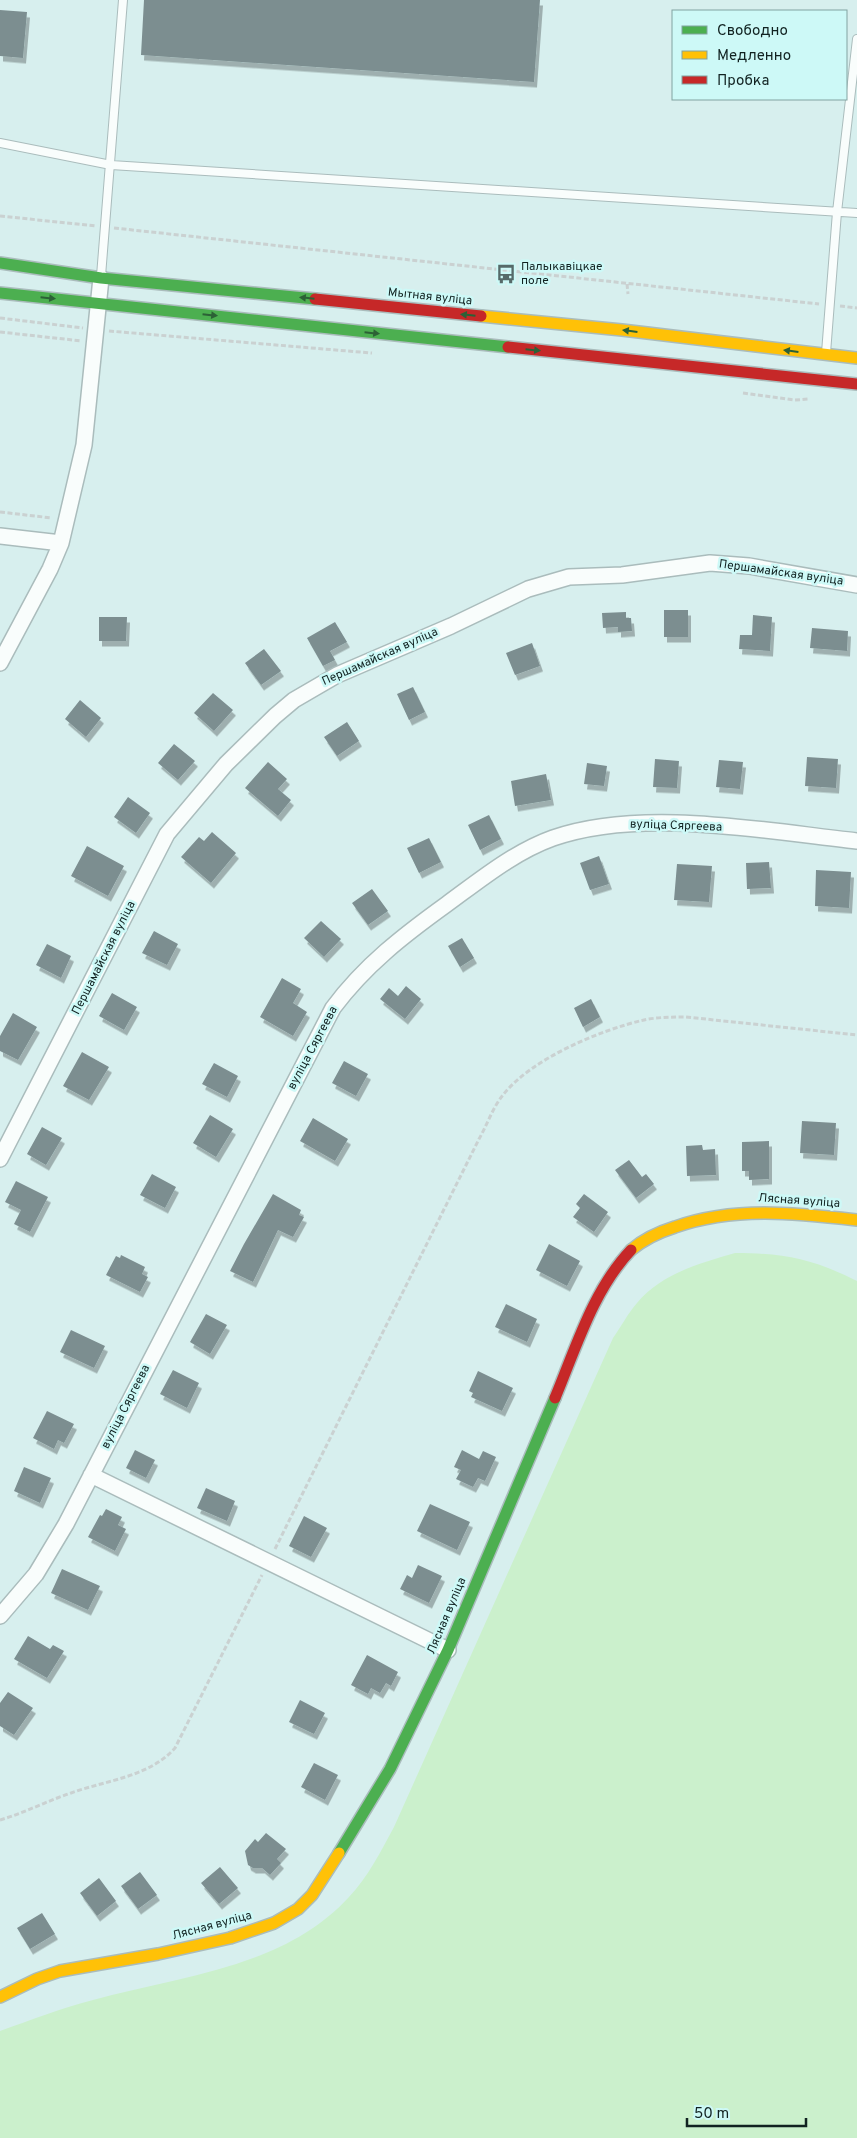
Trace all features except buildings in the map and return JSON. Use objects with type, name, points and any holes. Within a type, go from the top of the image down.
[{"type":"main road","name":"Мытная вуліца","points":[[0,263],[101,278],[622,330],[857,358]]},
{"type":"main road","points":[[0,293],[857,384]]},
{"type":"main road","name":"Лясная вуліца","points":[[0,1997],[37,1979],[60,1971],[158,1954],[230,1938],[274,1923],[298,1909],[323,1880],[390,1769],[448,1650],[595,1303],[613,1271],[632,1248],[653,1235],[700,1218],[754,1212],[781,1212],[857,1220]]},
{"type":"street","points":[[0,664],[50,569],[61,543],[84,445],[101,278]]},
{"type":"street","points":[[0,536],[61,543]]},
{"type":"street","name":"Першамайская вуліца","points":[[0,1159],[167,834],[226,764],[294,700],[337,675],[451,626],[528,589],[570,577],[630,574],[710,564],[749,566],[857,584]]},
{"type":"street","name":"вуліца Сяргеева","points":[[0,1616],[36,1574],[59,1538],[333,1008],[350,985],[388,948],[477,882],[518,855],[544,842],[577,831],[620,824],[653,823],[708,825],[857,841]]},
{"type":"street","points":[[91,1475],[448,1650]]},
{"type":"lane","points":[[101,278],[124,0]]},
{"type":"lane","points":[[826,355],[837,212],[857,39]]},
{"type":"lane","points":[[0,143],[111,165],[857,213]]},
{"type":"path","points":[[0,216],[857,308]]},
{"type":"path","points":[[626,284],[628,294]]},
{"type":"path","points":[[0,318],[95,336]]},
{"type":"path","points":[[0,332],[382,354]]},
{"type":"path","points":[[739,392],[795,400],[811,399]]},
{"type":"path","points":[[0,512],[67,519]]},
{"type":"path","points":[[0,1820],[72,1792],[150,1768],[164,1759],[175,1748],[486,1125],[502,1095],[520,1077],[560,1052],[606,1032],[643,1020],[661,1017],[686,1017],[857,1035]]},
{"type":"green space","points":[[735,1253],[769,1254],[812,1262],[857,1281],[857,2138],[0,2138],[0,2031],[81,2003],[196,1976],[263,1954],[294,1940],[323,1921],[356,1889],[374,1864],[394,1827],[613,1338],[634,1307],[658,1284],[682,1271]]},
{"type":"traffic: fast","points":[[0,263],[101,278],[315,299]]},
{"type":"traffic: fast","points":[[0,293],[508,347]]},
{"type":"traffic: fast","points":[[339,1853],[390,1769],[448,1650],[555,1398]]},
{"type":"traffic: slow","points":[[481,316],[622,330],[857,358]]},
{"type":"traffic: slow","points":[[631,1250],[646,1239],[663,1231],[697,1220],[720,1216],[765,1213],[857,1220]]},
{"type":"traffic: slow","points":[[0,1997],[37,1979],[60,1971],[158,1954],[230,1938],[274,1923],[298,1909],[312,1895],[339,1853]]},
{"type":"traffic: jam","points":[[315,299],[481,316]]},
{"type":"traffic: jam","points":[[508,347],[857,384]]},
{"type":"traffic: jam","points":[[555,1398],[596,1301],[606,1283],[631,1250]]},
{"type":"place","name":"Палыкавіцкае поле","points":[[506,274]]}]
